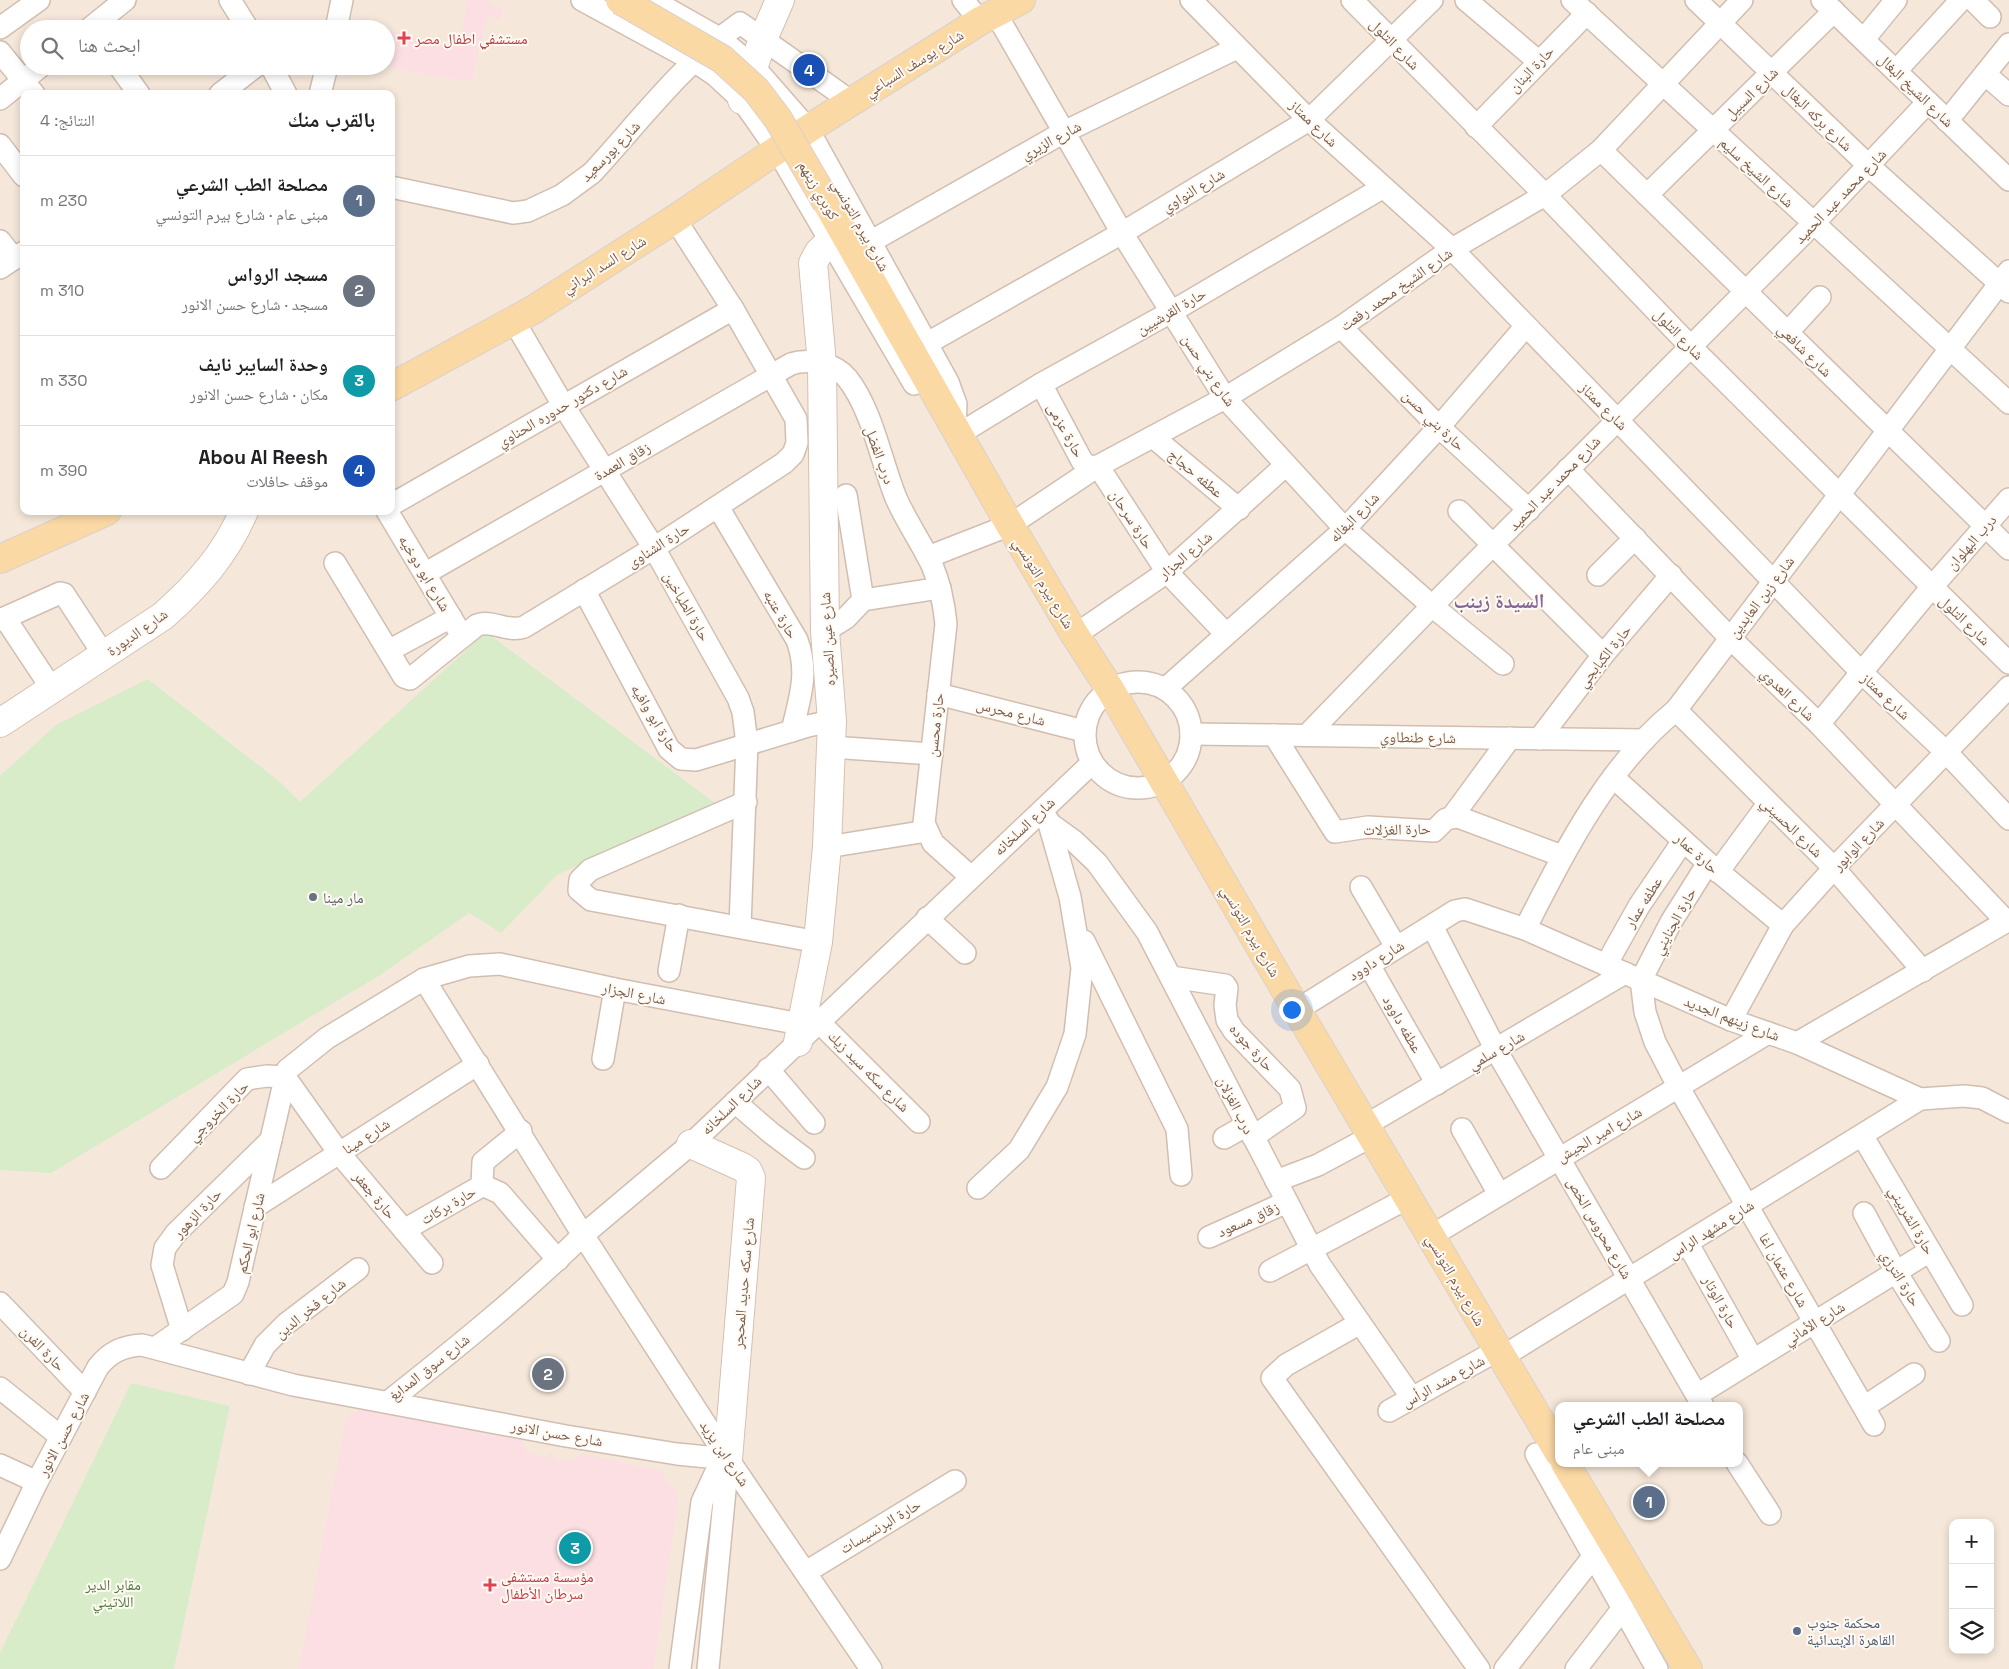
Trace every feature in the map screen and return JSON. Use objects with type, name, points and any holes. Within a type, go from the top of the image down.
[{"type":"main road","name":"كوبري زينهم","points":[[620,0],[722,59],[756,90],[778,119],[957,431]]},
{"type":"main road","name":"شارع يوسف السباعي","points":[[808,129],[988,17],[1021,0]]},
{"type":"main road","name":"شارع السد البراني","points":[[395,386],[514,321],[675,219],[808,129]]},
{"type":"main road","name":"شارع بيرم التونسي","points":[[957,431],[1010,525],[1165,782],[1500,1354],[1547,1454]]},
{"type":"main road","points":[[0,559],[99,515]]},
{"type":"main road","points":[[1567,1467],[1688,1669]]},
{"type":"street","points":[[0,28],[38,0]]},
{"type":"street","points":[[101,20],[125,0]]},
{"type":"street","points":[[230,0],[242,20]]},
{"type":"street","points":[[338,20],[342,0]]},
{"type":"street","name":"شارع بيرم التونسي","points":[[582,0],[694,61],[715,75],[742,100],[777,150],[832,240],[921,395],[935,413],[957,431]]},
{"type":"street","name":"شارع بيرم التونسي","points":[[652,0],[719,38],[753,66],[808,129],[953,394],[956,404],[957,431]]},
{"type":"street","points":[[742,100],[763,39],[780,0]]},
{"type":"street","name":"شارع بني حسن","points":[[963,0],[988,17],[1064,132],[1122,233],[1225,398],[1345,529],[1432,606],[1503,664]]},
{"type":"street","name":"شارع ممتاز","points":[[1191,0],[1309,120],[1382,188],[1452,249],[1861,672],[1947,753],[2009,819]]},
{"type":"street","name":"شارع التلول","points":[[1352,0],[1476,127],[1546,195],[1691,347],[1931,588],[2009,663]]},
{"type":"street","name":"شارع النواوي","points":[[926,344],[1122,233],[1309,120],[1432,0]]},
{"type":"street","points":[[1466,0],[1538,61]]},
{"type":"street","name":"شارع بركه البغال","points":[[1696,0],[1869,166],[2006,282]]},
{"type":"street","name":"شارع الشيخ محمد رفعت","points":[[928,557],[1010,525],[1098,466],[1225,398],[1341,328],[1452,249],[1546,195],[1601,150],[1742,0]]},
{"type":"street","points":[[1864,38],[1896,0]]},
{"type":"street","points":[[1896,71],[1961,0]]},
{"type":"street","points":[[1973,0],[1990,17]]},
{"type":"street","name":"حارة البنان","points":[[1476,127],[1538,61],[1580,6]]},
{"type":"street","name":"شارع الشيخ سليم","points":[[1580,6],[1662,85],[2009,403]]},
{"type":"street","name":"شارع الشيخ البغال","points":[[1828,6],[1864,38],[1947,121],[2006,172]]},
{"type":"street","name":"شارع السبيل","points":[[1647,195],[1771,73],[1828,6]]},
{"type":"street","name":"شارع بورسعيد","points":[[395,188],[513,213],[546,203],[562,195],[592,174],[694,61],[719,38],[740,24],[763,39]]},
{"type":"street","points":[[763,39],[852,102]]},
{"type":"street","points":[[1947,121],[2009,44]]},
{"type":"street","name":"شارع الزيري","points":[[870,242],[1064,132],[1237,48]]},
{"type":"street","points":[[0,52],[28,87],[35,75]]},
{"type":"street","points":[[1985,74],[2009,95]]},
{"type":"street","points":[[125,75],[136,90]]},
{"type":"street","points":[[225,90],[244,75]]},
{"type":"street","points":[[276,75],[284,90]]},
{"type":"street","points":[[321,90],[325,75]]},
{"type":"street","points":[[0,99],[20,90]]},
{"type":"street","name":"شارع محمد عبد الحميد","points":[[1307,735],[1568,469],[1746,293],[1928,102]]},
{"type":"street","points":[[0,145],[20,171]]},
{"type":"street","name":"شارع شافعي","points":[[1601,150],[2009,549]]},
{"type":"street","name":"حارة القرشيين","points":[[957,431],[1171,312],[1382,188]]},
{"type":"street","name":"حارة الشناوى","points":[[335,563],[390,650],[404,676],[410,679],[462,636],[483,622],[509,629],[524,627],[718,507],[784,463],[793,454],[798,431],[796,419],[733,309],[675,219]]},
{"type":"street","name":"شارع عين الصيره","points":[[805,1029],[818,942],[827,847],[832,734],[825,631],[822,364],[814,263],[819,252],[832,240]]},
{"type":"street","points":[[0,241],[12,260]]},
{"type":"street","name":"شارع زين العابدين","points":[[1525,929],[1562,856],[1613,777],[1644,740],[1676,710],[1949,348],[2006,282]]},
{"type":"street","points":[[1788,333],[1820,297]]},
{"type":"street","name":"شارع دكتور حدوره الحناوي","points":[[395,503],[733,309]]},
{"type":"street","name":"حارة الطباخين","points":[[514,321],[563,405],[654,548],[730,682],[743,712],[747,744],[740,926]]},
{"type":"street","name":"شارع البغاله","points":[[1165,689],[1345,529],[1440,427],[1525,326]]},
{"type":"street","name":"حارة بني حسن","points":[[1341,328],[1440,427],[1528,510]]},
{"type":"street","name":"زقاق العمدة","points":[[426,573],[771,375],[803,360],[822,364]]},
{"type":"street","name":"درب الفضل","points":[[822,364],[838,370],[846,378],[860,400],[896,499],[928,557]]},
{"type":"street","name":"حارة عزمى","points":[[1041,384],[1082,461],[1089,467],[1098,466]]},
{"type":"street","name":"عطفه حجاج","points":[[1153,437],[1239,509]]},
{"type":"street","name":"شارع الجزار","points":[[1075,635],[1167,572],[1286,465]]},
{"type":"street","name":"حارة سرحان","points":[[1098,466],[1167,572],[1226,634]]},
{"type":"street","name":"شارع العدوي","points":[[1568,469],[1730,638],[1819,724],[1894,807],[2008,921]]},
{"type":"street","points":[[846,496],[862,600]]},
{"type":"street","name":"درب البهلوان","points":[[1819,724],[1984,525],[2009,499]]},
{"type":"street","name":"حارة عتبه","points":[[718,507],[797,640],[802,652],[805,668],[804,681],[792,731]]},
{"type":"street","points":[[1459,511],[1603,655]]},
{"type":"street","name":"شارع الديورة","points":[[0,723],[163,616],[199,582],[228,544],[242,515]]},
{"type":"street","name":"شارع ابو دوخيه","points":[[390,515],[462,636]]},
{"type":"street","points":[[1598,575],[1635,538]]},
{"type":"street","name":"حارة محسن","points":[[927,831],[924,823],[946,624],[940,588],[928,557]]},
{"type":"street","name":"حارة الكبابجي","points":[[1539,738],[1603,655],[1671,575]]},
{"type":"street","points":[[825,631],[846,618],[862,600],[940,588]]},
{"type":"street","name":"حارة ابو وافيه","points":[[584,590],[674,755],[688,761],[696,760],[792,731],[832,734],[932,754]]},
{"type":"street","points":[[52,689],[3,619],[60,593],[64,594],[104,655]]},
{"type":"street","points":[[390,650],[451,617]]},
{"type":"street","points":[[1124,683],[1152,683],[1165,689],[1184,708],[1190,720],[1190,748],[1185,761],[1176,773],[1165,782],[1149,788],[1133,789],[1117,785],[1103,776],[1092,764],[1085,748],[1084,731],[1088,714],[1097,700],[1110,689],[1124,683]]},
{"type":"street","name":"شارع الوابور","points":[[1731,1020],[1783,925],[1834,868],[2009,687]]},
{"type":"street","name":"شارع محرس","points":[[938,694],[1084,731]]},
{"type":"street","name":"شارع الحسيني","points":[[1676,710],[1834,868],[1923,971]]},
{"type":"street","name":"شارع طنطاوي","points":[[1191,734],[1644,740]]},
{"type":"street","name":"حارة الغزلات","points":[[1274,735],[1335,832],[1368,827],[1434,831],[1446,819],[1452,817],[1463,819],[1562,856]]},
{"type":"street","points":[[1452,817],[1510,738]]},
{"type":"street","name":"شارع السلخانه","points":[[583,1235],[691,1144],[768,1069],[805,1029],[971,877],[1046,815],[1092,764]]},
{"type":"street","name":"حارة عمار","points":[[1613,777],[1713,867],[1783,925]]},
{"type":"street","points":[[746,802],[598,866],[583,876],[580,880],[579,890],[591,900],[740,926],[818,942]]},
{"type":"street","name":"حارة الجنايني","points":[[1624,973],[1671,922],[1713,867],[1768,804]]},
{"type":"street","points":[[978,1188],[1019,1150],[1056,1087],[1075,1034],[1081,999],[1082,968],[1062,864],[1046,815]]},
{"type":"street","name":"درب الغزلان","points":[[1046,815],[1104,872],[1147,932],[1312,1249],[1412,1398]]},
{"type":"street","points":[[827,847],[927,831],[933,843],[971,877]]},
{"type":"street","name":"عطفه عمار","points":[[1624,973],[1639,906],[1683,840]]},
{"type":"street","points":[[1361,887],[1396,947]]},
{"type":"street","name":"شارع زينهم الجديد","points":[[1455,911],[1465,909],[1525,929],[1731,1020],[1797,1043],[1920,1099],[1964,1096],[1982,1098],[2009,1112]]},
{"type":"street","name":"شارع داوود","points":[[1297,1010],[1455,911]]},
{"type":"street","points":[[669,971],[679,915]]},
{"type":"street","points":[[927,918],[965,953]]},
{"type":"street","points":[[1074,920],[1177,1129],[1181,1175]]},
{"type":"street","points":[[1797,1043],[2008,921]]},
{"type":"street","name":"شارع محروس الخص","points":[[1432,926],[1496,1050],[1700,1400]]},
{"type":"street","name":"شارع الجزار","points":[[424,979],[469,966],[487,963],[500,964],[805,1029]]},
{"type":"street","name":"عطفه داوود","points":[[1369,964],[1438,1084]]},
{"type":"street","name":"شارع عثمان اغا","points":[[1624,973],[1645,1012],[1656,1042],[1678,1088],[1874,1426]]},
{"type":"street","name":"شارع سلمي","points":[[1276,1181],[1318,1165],[1438,1084],[1624,973]]},
{"type":"street","name":"حارة جوده","points":[[1171,977],[1225,985],[1227,988],[1225,1004],[1227,1020],[1234,1031],[1290,1089],[1295,1108],[1250,1131]]},
{"type":"street","points":[[285,1077],[287,1070],[292,1064],[328,1038],[424,979],[521,1131],[583,1235]]},
{"type":"street","points":[[603,1059],[615,989]]},
{"type":"street","name":"شارع سكه سيد زيك","points":[[805,1029],[919,1122]]},
{"type":"street","name":"شارع امير الجيش","points":[[1431,1236],[1768,1033]]},
{"type":"street","name":"شارع مينا","points":[[255,1207],[478,1064]]},
{"type":"street","points":[[768,1069],[814,1123]]},
{"type":"street","name":"حارة الخروجي","points":[[161,1168],[248,1079],[267,1076],[285,1077]]},
{"type":"street","name":"شارع ابو الحكم","points":[[154,1348],[233,1294],[238,1282],[285,1077]]},
{"type":"street","name":"حارة جعفر","points":[[285,1077],[339,1153],[432,1263]]},
{"type":"street","name":"شارع مشهد الراس","points":[[1500,1354],[1688,1244],[1920,1099]]},
{"type":"street","points":[[734,1102],[770,1133],[804,1158]]},
{"type":"street","points":[[1462,1129],[1499,1194]]},
{"type":"street","name":"حارة بركات","points":[[404,1230],[482,1185],[483,1162],[521,1131]]},
{"type":"street","points":[[1224,1138],[1250,1131]]},
{"type":"street","name":"حارة الشربيني","points":[[1862,1135],[1962,1305]]},
{"type":"street","name":"حارة الزهور","points":[[182,1330],[162,1264],[164,1248],[182,1226],[270,1140]]},
{"type":"street","name":"شارع سكه حديد المحجر","points":[[691,1144],[742,1167],[748,1171],[751,1178],[728,1459],[708,1669]]},
{"type":"street","points":[[482,1185],[500,1193],[558,1260]]},
{"type":"street","points":[[1270,1270],[1408,1198]]},
{"type":"street","name":"زقاق مسعود","points":[[1209,1237],[1287,1202]]},
{"type":"street","name":"حارة الترزي","points":[[1864,1213],[1896,1272],[1939,1341]]},
{"type":"street","name":"شارع سوق المدابغ","points":[[154,1348],[293,1385],[388,1402],[466,1340],[558,1260],[583,1235]]},
{"type":"street","name":"شارع ابن يزيد","points":[[583,1235],[728,1459],[871,1669]]},
{"type":"street","name":"حارة الوتار","points":[[1688,1244],[1753,1360]]},
{"type":"street","name":"شارع الأماني","points":[[1700,1400],[1753,1360],[1930,1251]]},
{"type":"street","name":"شارع فخر الدين","points":[[249,1374],[266,1345],[287,1324],[358,1269]]},
{"type":"street","name":"حارة الفرن","points":[[0,1303],[85,1392]]},
{"type":"street","points":[[1360,1323],[1286,1365],[1272,1378],[1270,1389],[1479,1669]]},
{"type":"street","name":"شارع حسن الانور","points":[[0,1557],[98,1367],[106,1357],[117,1350],[142,1345],[154,1348]]},
{"type":"street","name":"شارع مشد الرأس","points":[[1389,1411],[1500,1354]]},
{"type":"street","points":[[1864,1407],[1914,1374]]},
{"type":"street","points":[[0,1388],[61,1437]]},
{"type":"street","name":"شارع حسن الانور","points":[[388,1402],[566,1436],[685,1455],[728,1459]]},
{"type":"street","points":[[1547,1454],[1593,1557],[1657,1669]]},
{"type":"street","points":[[680,1669],[700,1509],[707,1488],[715,1474],[728,1459]]},
{"type":"street","points":[[0,1465],[37,1482]]},
{"type":"street","points":[[1742,1472],[1770,1514]]},
{"type":"street","name":"حارة البرنسيسات","points":[[806,1572],[955,1481]]},
{"type":"street","points":[[1505,1669],[1593,1557]]},
{"type":"street","points":[[1576,1669],[1623,1608]]},
{"type":"shaded area","points":[[0,0],[2009,0],[2009,1669],[0,1669]]},
{"type":"shaded area","name":"مستشفي اطفال مصر","points":[[468,0],[486,0],[504,10],[499,20],[488,15],[471,82],[395,69],[395,32],[458,47]]},
{"type":"shaded area","name":"مؤسسة مستشفى سرطان الأطفال","points":[[363,1409],[522,1440],[526,1453],[546,1457],[547,1454],[551,1453],[555,1456],[554,1459],[568,1461],[582,1454],[659,1470],[674,1489],[678,1501],[653,1669],[299,1669],[345,1424],[351,1413]]},
{"type":"green space","points":[[486,632],[719,806],[629,841],[557,875],[501,933],[469,913],[380,975],[51,1173],[0,1170],[0,776],[56,725],[148,679],[280,782],[300,802]]},
{"type":"green space","name":"مقابر الدير اللاتيني","points":[[131,1383],[230,1406],[174,1669],[0,1669],[0,1653]]},
{"type":"place","name":"مستشفي اطفال مصر","points":[[404,38]]},
{"type":"place","name":"Abou Al Reesh","points":[[809,70]]},
{"type":"place","name":"مار مينا","points":[[313,897]]},
{"type":"place","name":"مسجد الرواس","points":[[548,1374]]},
{"type":"place","name":"مصلحة الطب الشرعي","points":[[1649,1502]]},
{"type":"place","name":"وحدة السايبر نايف","points":[[575,1548]]},
{"type":"place","name":"مؤسسة مستشفى سرطان الأطفال","points":[[490,1585]]},
{"type":"place","name":"محكمة جنوب القاهرة الإبتدائية","points":[[1797,1631]]},
{"type":"district","name":"السيدة زينب","points":[[1499,601]]}]
